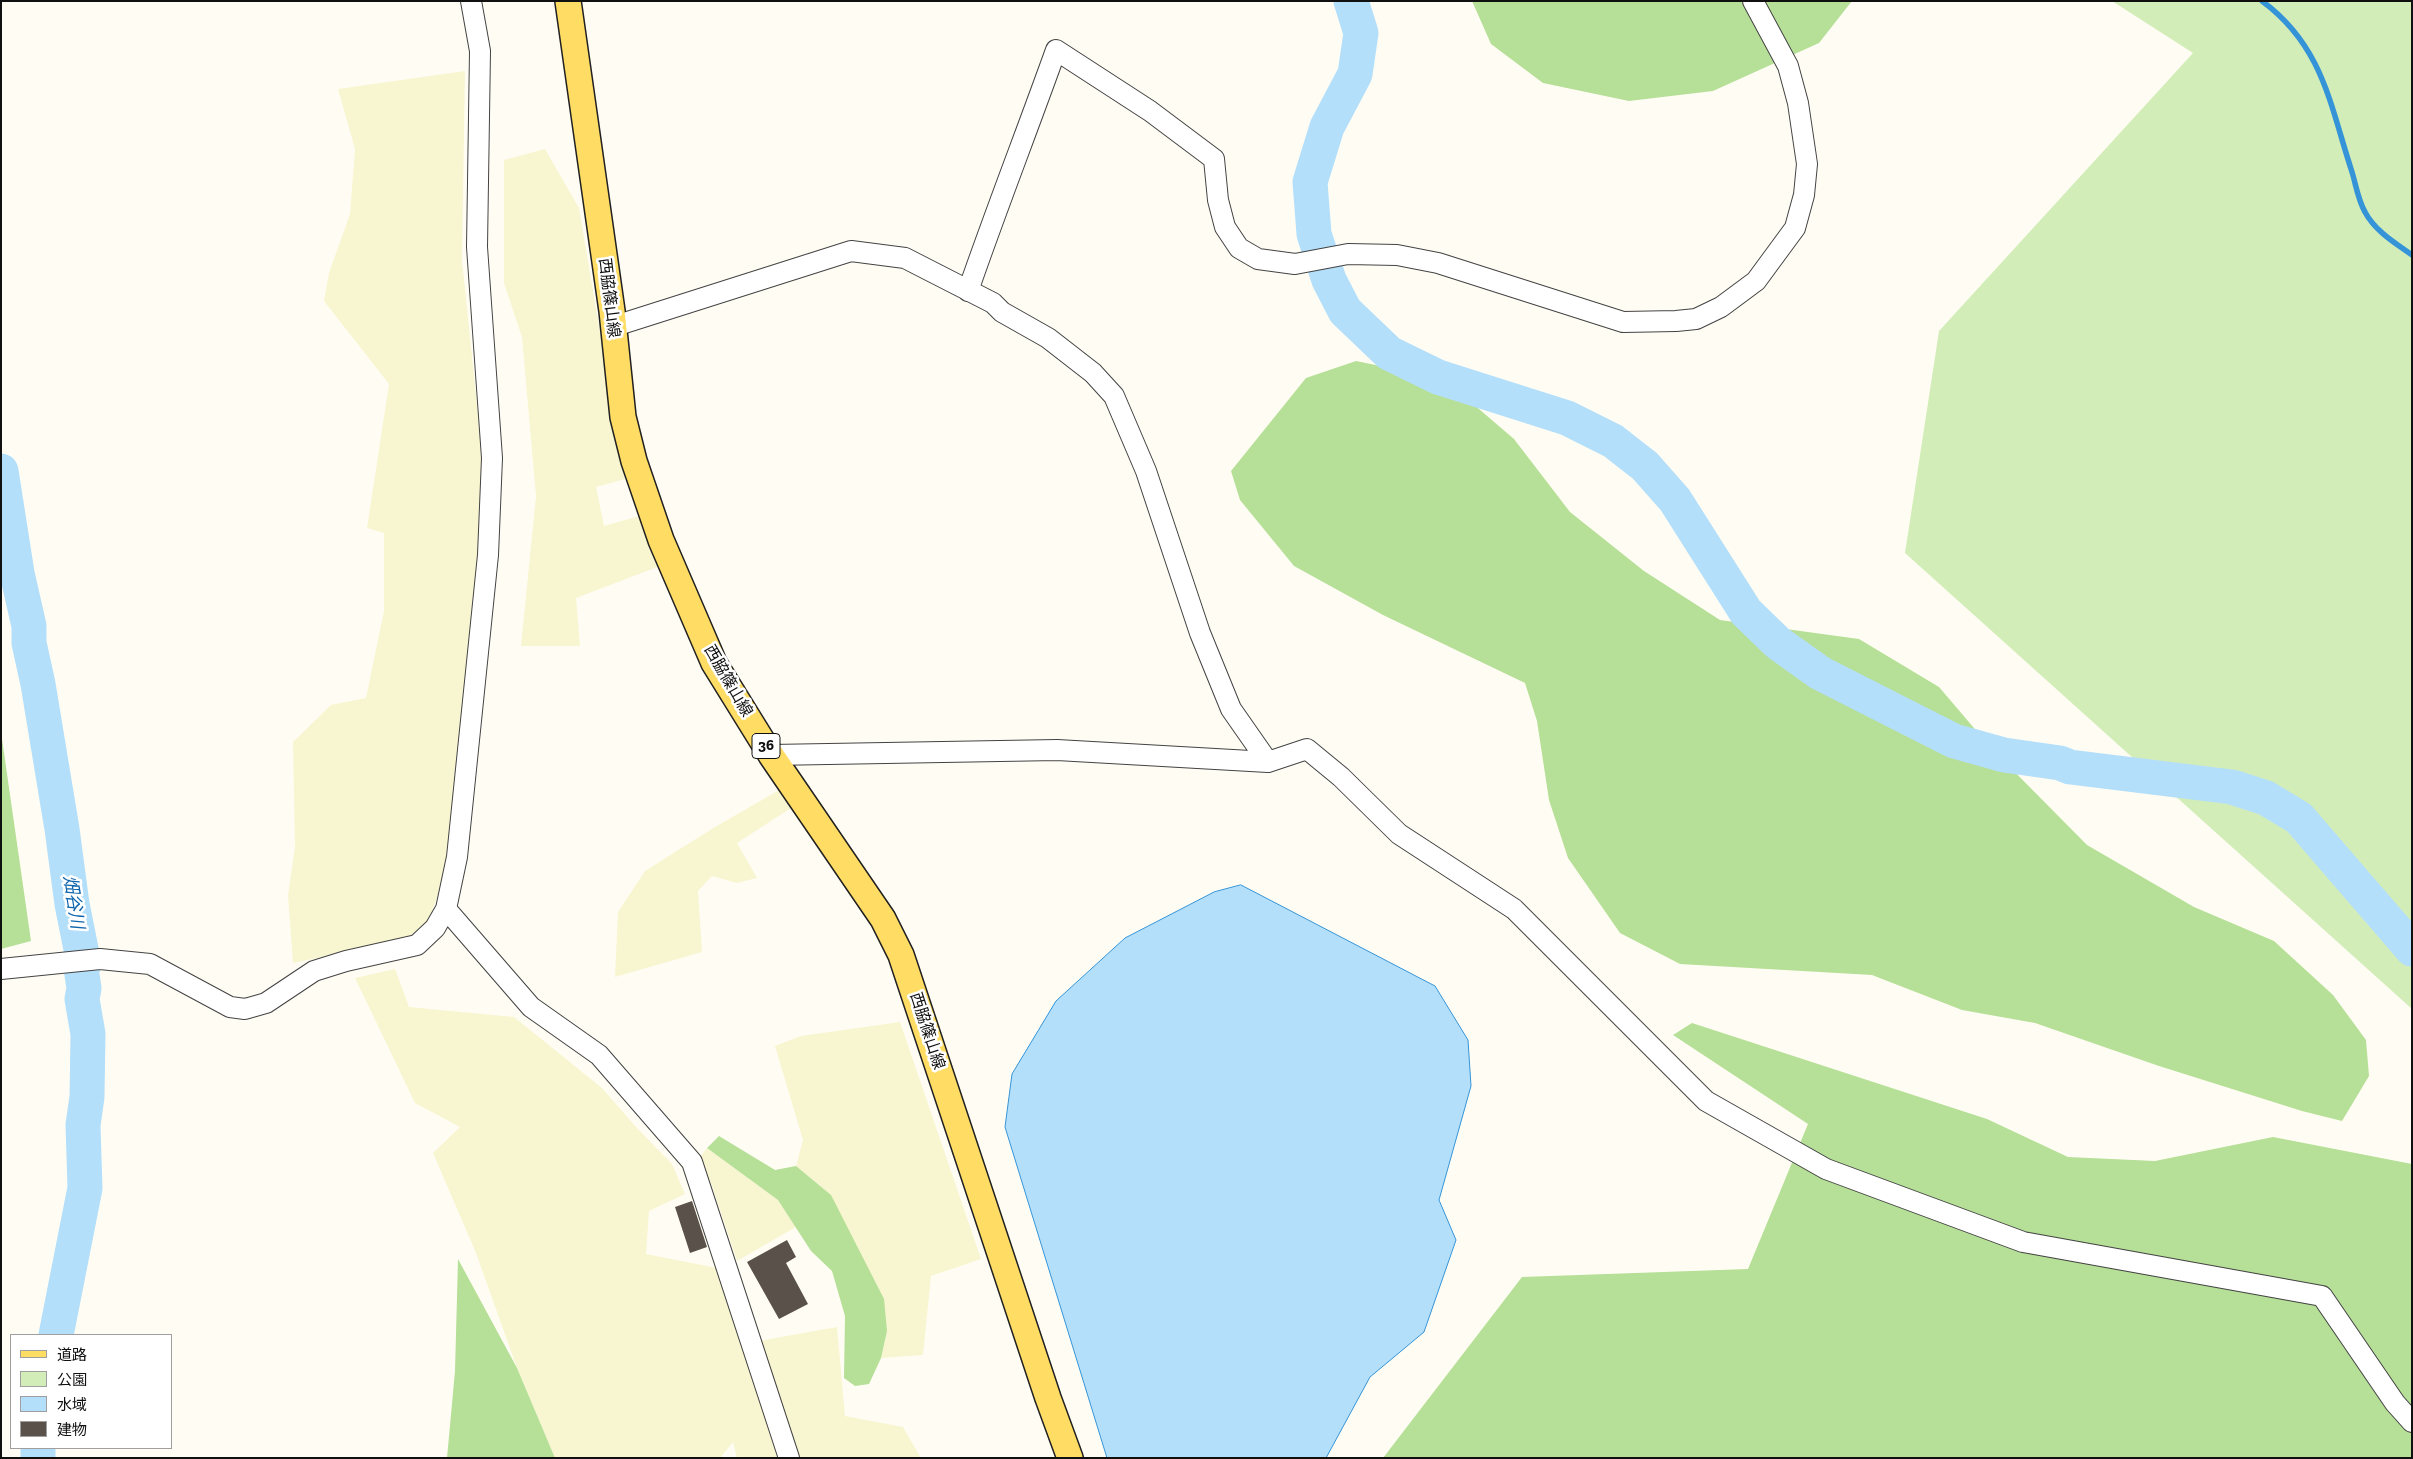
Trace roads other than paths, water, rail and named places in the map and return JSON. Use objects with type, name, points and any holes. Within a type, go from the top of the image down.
[{"type":"main road","name":"西脇篠山線","points":[[568,1],[612,312],[623,417],[634,461],[661,540],[714,663],[771,755],[883,919],[901,954],[1048,1398],[1070,1458]]},
{"type":"street","points":[[7,969],[100,959],[150,964],[230,1007],[245,1009],[266,1003],[314,971],[346,961],[417,945],[435,928],[446,909],[457,857],[488,555],[492,458],[478,247],[480,51],[471,1]]},
{"type":"street","points":[[968,290],[1003,189],[1020,149],[1056,50],[1150,111],[1214,159],[1218,200],[1225,227],[1239,248],[1258,259],[1295,264],[1348,254],[1398,255],[1438,263],[1624,322],[1696,319],[1721,307],[1756,281],[1795,228],[1804,195],[1807,164],[1798,103],[1788,66],[1753,1]]},
{"type":"street","points":[[612,312],[615,326],[851,251],[905,258],[993,303],[1002,312],[1048,338],[1093,373],[1114,396],[1146,471],[1200,633],[1231,709],[1268,762]]},
{"type":"street","points":[[771,755],[1057,750],[1268,762],[1307,750],[1341,777],[1399,834],[1514,910],[1706,1101],[1826,1169],[2023,1242],[2322,1296],[2395,1403],[2412,1422]]},
{"type":"street","points":[[446,909],[531,1007],[599,1056],[692,1162],[789,1458]]},
{"type":"water","points":[[1241,885],[1435,986],[1468,1040],[1471,1086],[1439,1200],[1456,1240],[1424,1332],[1370,1377],[1326,1458],[1107,1458],[1005,1127],[1012,1074],[1056,1001],[1125,938],[1214,892]]},
{"type":"waterway","points":[[1351,1],[1361,33],[1355,74],[1327,127],[1310,182],[1314,234],[1329,280],[1345,311],[1389,353],[1438,377],[1567,418],[1613,441],[1645,466],[1675,500],[1746,612],[1778,643],[1820,673],[1954,741],[2004,755],[2060,763],[2070,767],[2232,787],[2266,798],[2299,818],[2412,949]]},
{"type":"waterway","points":[[2262,1],[2299,37],[2322,78],[2359,197],[2369,219],[2380,231],[2412,255]]},
{"type":"waterway","name":"畑谷川","points":[[1,471],[17,573],[29,626],[29,643],[38,684],[62,829],[72,904],[84,964],[81,968],[84,988],[82,999],[88,1034],[87,1097],[83,1125],[85,1188],[56,1334]]},
{"type":"waterway","name":"畑谷川","points":[[38,1449],[38,1458]]}]
